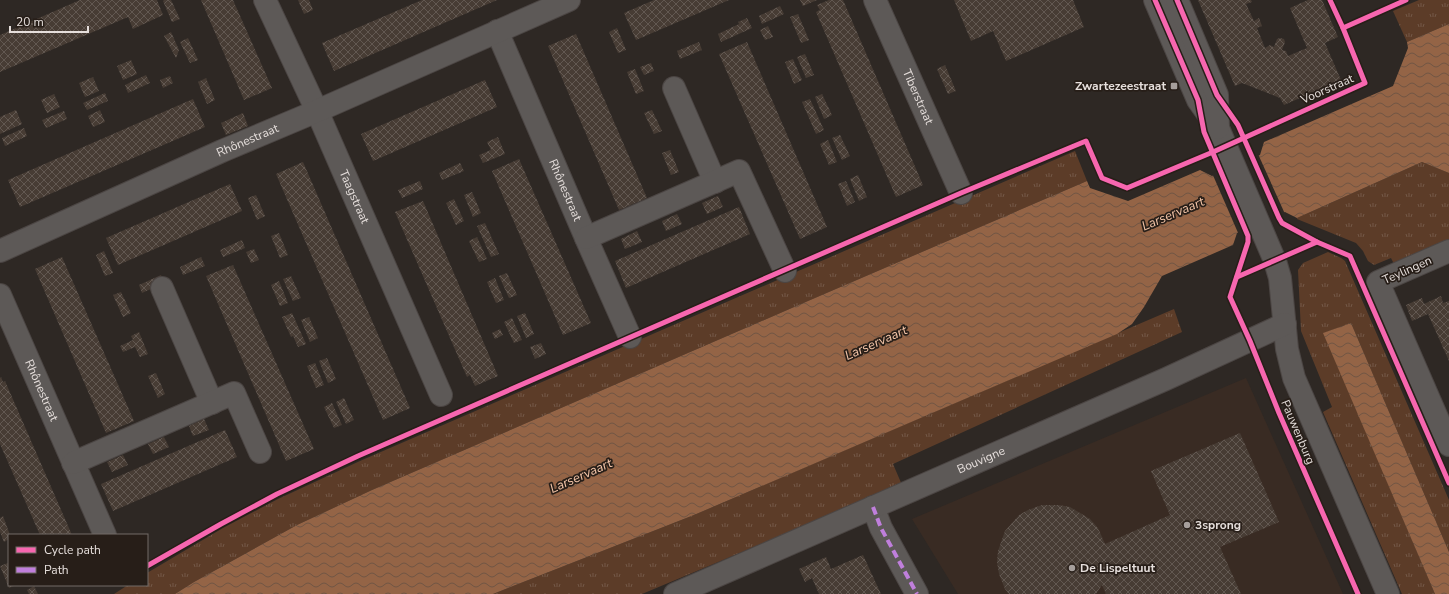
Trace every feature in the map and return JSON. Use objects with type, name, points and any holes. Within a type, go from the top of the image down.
[{"type":"street","name":"Taagstraat","points":[[265,0],[317,111],[441,395]]},
{"type":"street","name":"Rhônestraat","points":[[0,251],[222,151],[317,111],[569,0]]},
{"type":"street","name":"Tiberstraat","points":[[875,0],[962,193]]},
{"type":"street","points":[[1155,0],[1198,100],[1218,128]]},
{"type":"street","points":[[1177,0],[1217,95],[1218,128]]},
{"type":"street","name":"Rhônestraat","points":[[497,31],[630,337]]},
{"type":"street","points":[[674,88],[715,182]]},
{"type":"street","name":"Pauwenburg","points":[[1218,128],[1275,261],[1280,278],[1287,349],[1294,378],[1388,594]]},
{"type":"street","points":[[586,238],[739,171],[784,270]]},
{"type":"street","name":"Teylingen","points":[[1449,251],[1378,282],[1449,445]]},
{"type":"street","points":[[162,288],[212,403]]},
{"type":"street","name":"Rhônestraat","points":[[0,295],[105,534]]},
{"type":"street","name":"Bouvigne","points":[[675,594],[1166,379],[1285,324]]},
{"type":"street","points":[[73,463],[234,393],[260,452]]},
{"type":"street","points":[[873,508],[917,594]]},
{"type":"shaded area","points":[[1246,378],[1343,594],[958,594],[912,519]]},
{"type":"green space","points":[[1419,0],[1449,0],[1449,24],[1407,42],[1393,11]]},
{"type":"green space","points":[[1075,151],[1087,181],[372,490],[297,525],[175,594],[114,594],[126,586],[148,586],[148,572],[223,528],[278,499],[360,461]]},
{"type":"green space","points":[[1422,162],[1449,173],[1449,243],[1395,266],[1391,258],[1374,265],[1368,261],[1363,251],[1356,243],[1297,219],[1297,218]]},
{"type":"green space","points":[[1328,252],[1345,261],[1449,500],[1449,552],[1351,323],[1324,333],[1435,594],[1402,594],[1323,412],[1332,407],[1301,331],[1298,270],[1303,263]]},
{"type":"green space","points":[[1174,309],[1182,332],[893,464],[902,485],[642,594],[493,594],[694,515]]},
{"type":"water","name":"Larservaart","points":[[1449,24],[1449,173],[1422,162],[1297,218],[1285,212],[1237,233],[1233,245],[1162,276],[1132,324],[1117,334],[694,515],[493,594],[175,594],[297,525],[372,490],[1087,181],[1090,188],[1128,201],[1200,170],[1212,176],[1260,155],[1264,142],[1393,86],[1408,48],[1407,42]]},
{"type":"water","points":[[1351,323],[1449,552],[1449,594],[1435,594],[1323,333]]},
{"type":"pier","points":[[1258,154],[1285,214],[1239,235],[1212,173]]},
{"type":"building","points":[[80,0],[157,0],[163,15],[133,29],[128,17],[0,72],[0,35]]},
{"type":"building","points":[[171,0],[180,19],[172,22],[163,1]]},
{"type":"building","points":[[201,0],[233,0],[272,88],[244,100]]},
{"type":"building","points":[[298,0],[309,0],[313,10],[304,14]]},
{"type":"building","points":[[422,0],[497,0],[334,71],[322,43]]},
{"type":"building","points":[[654,0],[729,0],[636,40],[624,13]]},
{"type":"building","points":[[800,0],[817,0],[803,6]]},
{"type":"building","points":[[829,0],[843,0],[923,185],[896,197],[816,12],[820,10],[817,5]]},
{"type":"building","points":[[954,0],[1073,0],[1084,27],[1006,61],[993,31],[971,41]]},
{"type":"building","points":[[1198,0],[1251,0],[1252,2],[1246,4],[1254,21],[1259,18],[1262,26],[1257,28],[1265,48],[1270,45],[1274,47],[1277,39],[1284,39],[1285,42],[1282,50],[1286,51],[1288,56],[1307,48],[1290,8],[1308,0],[1322,0],[1338,37],[1325,43],[1341,80],[1284,105],[1280,98],[1242,83],[1235,86]]},
{"type":"building","points":[[780,6],[784,14],[762,24],[759,16]]},
{"type":"building","points":[[798,14],[809,40],[801,43],[790,17]]},
{"type":"building","points":[[747,18],[752,28],[721,42],[718,34],[739,24],[738,22]]},
{"type":"building","points":[[768,26],[773,37],[765,40],[760,30]]},
{"type":"building","points":[[617,28],[626,50],[618,53],[609,32]]},
{"type":"building","points":[[171,32],[179,50],[176,58],[164,36]]},
{"type":"building","points":[[576,34],[647,198],[619,210],[548,46]]},
{"type":"building","points":[[188,38],[198,60],[190,63],[180,42]]},
{"type":"building","points":[[699,42],[702,50],[680,59],[677,51]]},
{"type":"building","points":[[747,42],[827,227],[800,239],[719,54]]},
{"type":"building","points":[[805,54],[814,75],[806,78],[797,57]]},
{"type":"building","points":[[793,59],[802,80],[794,84],[785,62]]},
{"type":"building","points":[[131,60],[137,74],[123,80],[117,66]]},
{"type":"building","points":[[651,63],[654,71],[644,75],[640,67]]},
{"type":"building","points":[[945,65],[956,91],[948,94],[937,69]]},
{"type":"building","points":[[635,69],[644,91],[636,94],[627,72]]},
{"type":"building","points":[[146,75],[150,83],[128,93],[125,85]]},
{"type":"building","points":[[170,76],[173,83],[163,88],[160,80]]},
{"type":"building","points":[[93,77],[99,91],[85,97],[79,83]]},
{"type":"building","points":[[206,78],[215,100],[207,104],[198,82]]},
{"type":"building","points":[[485,80],[497,107],[373,161],[361,134]]},
{"type":"building","points":[[105,93],[108,101],[87,110],[83,103]]},
{"type":"building","points":[[54,94],[60,107],[47,113],[41,100]]},
{"type":"building","points":[[822,94],[832,115],[824,119],[815,97]]},
{"type":"building","points":[[193,99],[205,127],[20,207],[8,180]]},
{"type":"building","points":[[810,99],[824,130],[816,134],[802,102]]},
{"type":"building","points":[[16,110],[22,124],[0,134],[0,117]]},
{"type":"building","points":[[100,110],[105,122],[93,127],[88,116]]},
{"type":"building","points":[[652,110],[662,131],[654,134],[644,113]]},
{"type":"building","points":[[64,111],[67,119],[46,128],[42,120]]},
{"type":"building","points":[[243,113],[248,126],[226,135],[221,123]]},
{"type":"building","points":[[24,128],[27,136],[5,146],[2,138]]},
{"type":"building","points":[[840,135],[850,156],[842,160],[832,138]]},
{"type":"building","points":[[498,137],[505,154],[483,163],[479,155],[491,150],[487,142]]},
{"type":"building","points":[[828,140],[837,162],[829,165],[820,144]]},
{"type":"building","points":[[670,150],[679,172],[671,175],[662,153]]},
{"type":"building","points":[[519,159],[591,323],[563,335],[492,171]]},
{"type":"building","points":[[303,162],[410,408],[383,420],[276,174]]},
{"type":"building","points":[[460,163],[464,171],[442,180],[439,173]]},
{"type":"building","points":[[858,175],[867,197],[859,201],[850,179]]},
{"type":"building","points":[[420,181],[423,189],[402,198],[398,190]]},
{"type":"building","points":[[846,181],[855,202],[847,206],[838,184]]},
{"type":"building","points":[[230,184],[242,211],[118,265],[106,238]]},
{"type":"building","points":[[472,192],[481,213],[473,217],[464,195]]},
{"type":"building","points":[[256,195],[265,216],[257,220],[248,198]]},
{"type":"building","points":[[718,196],[723,207],[707,214],[702,203]]},
{"type":"building","points":[[454,199],[464,221],[456,225],[446,203]]},
{"type":"building","points":[[423,201],[498,376],[475,386],[470,375],[467,377],[395,212]]},
{"type":"building","points":[[739,207],[750,234],[626,288],[615,261]]},
{"type":"building","points":[[677,214],[682,224],[666,231],[662,221]]},
{"type":"building","points":[[485,223],[499,254],[491,257],[477,226]]},
{"type":"building","points":[[637,231],[642,242],[625,249],[621,239]]},
{"type":"building","points":[[279,233],[288,255],[280,258],[271,236]]},
{"type":"building","points":[[477,237],[487,259],[479,262],[469,241]]},
{"type":"building","points":[[242,240],[245,248],[223,257],[220,250]]},
{"type":"building","points":[[254,249],[259,260],[251,263],[246,252]]},
{"type":"building","points":[[104,251],[113,273],[105,276],[96,255]]},
{"type":"building","points":[[62,257],[134,421],[106,433],[35,269]]},
{"type":"building","points":[[201,257],[205,266],[183,275],[180,267]]},
{"type":"building","points":[[233,265],[314,449],[286,461],[206,276]]},
{"type":"building","points":[[507,273],[517,295],[509,298],[499,276]]},
{"type":"building","points":[[161,275],[164,283],[142,293],[139,285]]},
{"type":"building","points":[[291,276],[301,298],[293,301],[283,279]]},
{"type":"building","points":[[495,278],[504,300],[496,303],[487,282]]},
{"type":"building","points":[[279,281],[288,303],[280,306],[271,285]]},
{"type":"building","points":[[121,292],[131,313],[123,317],[113,295]]},
{"type":"building","points":[[1441,296],[1443,303],[1449,301],[1449,361],[1428,314],[1412,321],[1406,305],[1422,298],[1424,304]]},
{"type":"building","points":[[292,313],[306,344],[298,347],[293,336],[291,337],[282,317]]},
{"type":"building","points":[[525,313],[534,334],[526,338],[517,316]]},
{"type":"building","points":[[309,317],[318,338],[310,342],[301,320]]},
{"type":"building","points":[[512,318],[522,340],[514,343],[504,322]]},
{"type":"building","points":[[500,329],[503,335],[495,339],[492,333]]},
{"type":"building","points":[[139,332],[148,354],[140,357],[135,347],[123,352],[120,346],[133,340],[131,336]]},
{"type":"building","points":[[541,343],[546,354],[535,359],[530,347]]},
{"type":"building","points":[[327,358],[336,379],[328,383],[319,361]]},
{"type":"building","points":[[315,363],[324,385],[316,388],[307,366]]},
{"type":"building","points":[[156,373],[165,394],[158,398],[148,376]]},
{"type":"building","points":[[1,377],[3,382],[5,381],[72,534],[40,534],[0,444]]},
{"type":"building","points":[[344,398],[354,420],[346,424],[336,402]]},
{"type":"building","points":[[332,403],[342,425],[334,428],[324,407]]},
{"type":"building","points":[[204,419],[209,430],[193,436],[189,426]]},
{"type":"building","points":[[225,430],[237,457],[113,511],[101,484]]},
{"type":"building","points":[[1240,433],[1279,522],[1220,547],[1241,594],[1106,594],[1102,585],[1096,594],[1009,594],[1005,589],[999,574],[997,562],[998,551],[1005,531],[1019,515],[1042,505],[1059,505],[1070,507],[1090,519],[1098,528],[1105,544],[1170,515],[1151,471]]},
{"type":"building","points":[[164,437],[169,447],[153,454],[148,444]]},
{"type":"building","points":[[123,455],[128,465],[112,472],[107,462]]},
{"type":"building","points":[[3,516],[10,534],[8,534],[8,540],[4,542],[0,532],[0,518]]},
{"type":"building","points":[[863,555],[881,594],[819,594],[812,578],[805,582],[799,569],[826,557],[831,569]]},
{"type":"building","points":[[8,563],[8,586],[0,566]]},
{"type":"building","points":[[34,586],[38,594],[29,594],[27,590]]},
{"type":"marked path","points":[[873,507],[881,528],[917,594]]},
{"type":"cycle path","points":[[1155,0],[1198,100],[1204,132],[1248,236],[1248,242],[1230,297],[1358,594]]},
{"type":"cycle path","points":[[1177,0],[1217,95],[1238,125],[1279,218],[1282,223],[1317,242]]},
{"type":"cycle path","name":"Voorstraat","points":[[148,565],[277,494],[358,456],[961,193],[1086,141],[1102,178],[1127,188],[1213,152],[1365,83],[1330,0]]},
{"type":"cycle path","points":[[1343,28],[1406,0]]},
{"type":"cycle path","points":[[1237,277],[1317,242],[1350,256],[1449,483]]},
{"type":"place","name":"Zwartezeestraat","points":[[1174,86]]},
{"type":"place","name":"3sprong","points":[[1187,525]]},
{"type":"place","name":"De Lispeltuut","points":[[1072,568]]}]
